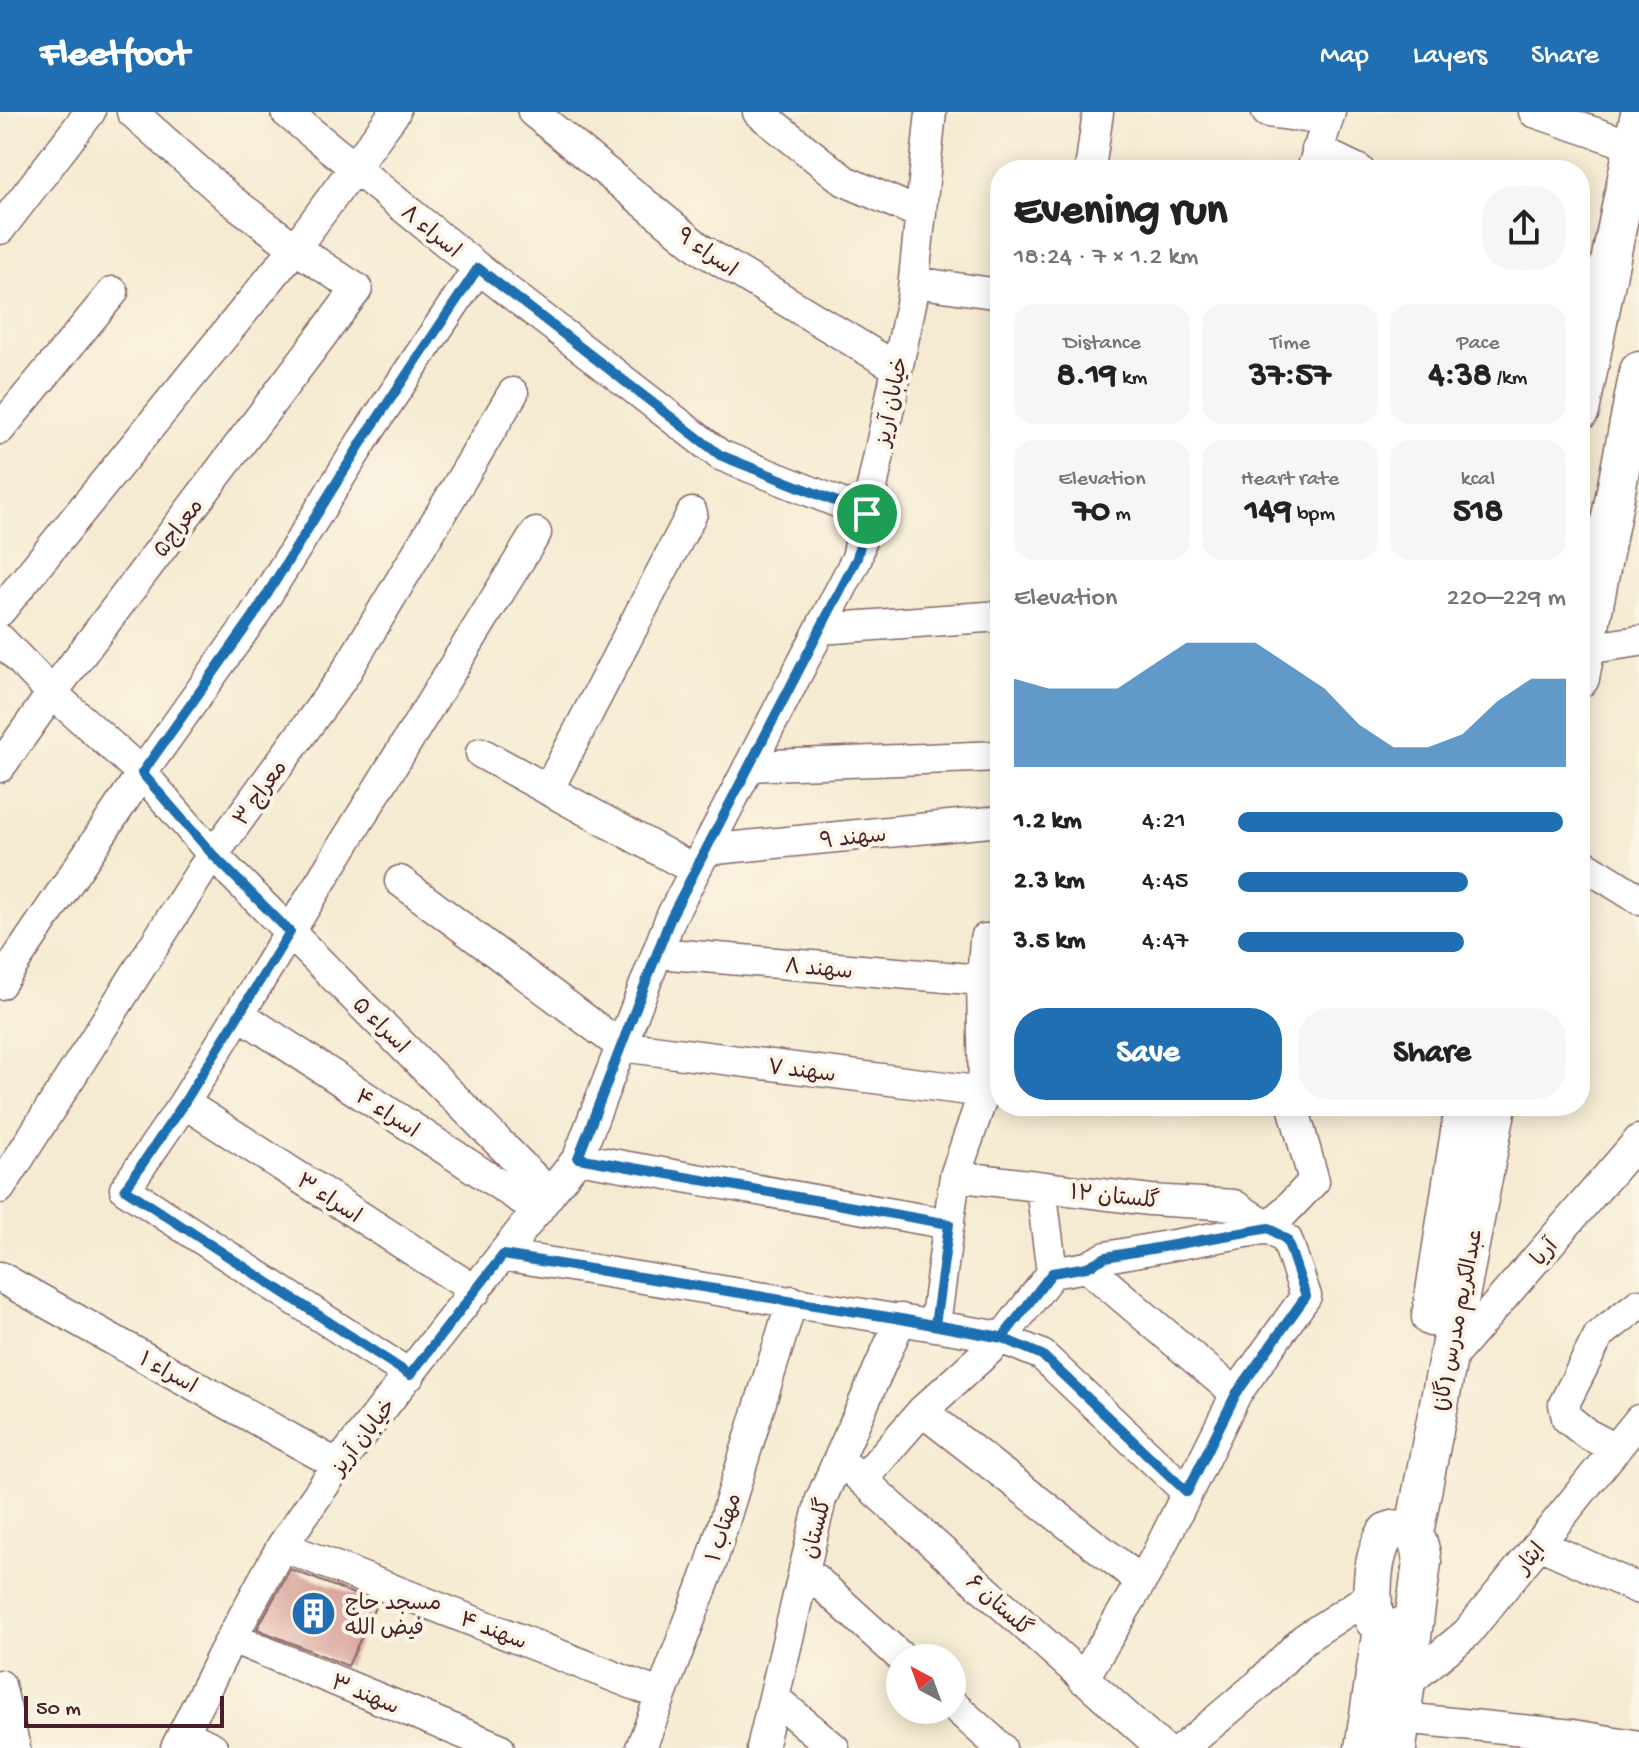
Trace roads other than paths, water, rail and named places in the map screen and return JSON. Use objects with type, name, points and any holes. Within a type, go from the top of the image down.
[{"type":"street","points":[[0,229],[90,112]]},
{"type":"street","points":[[132,112],[231,200],[295,248]]},
{"type":"street","name":"اسراء ۸","points":[[286,112],[478,268],[720,455],[867,514]]},
{"type":"street","points":[[0,611],[295,248],[395,112]]},
{"type":"street","name":"اسراء ۹","points":[[533,112],[702,250],[897,368]]},
{"type":"street","points":[[758,112],[845,181],[921,214]]},
{"type":"street","name":"خیابان آریز","points":[[179,1741],[282,1546],[338,1465],[578,1158],[671,917],[857,558],[914,282],[931,112]]},
{"type":"street","points":[[1091,160],[1098,112]]},
{"type":"street","points":[[1267,112],[1329,116],[1314,160]]},
{"type":"street","points":[[1534,112],[1636,132],[1592,278],[1590,299]]},
{"type":"street","name":"معراج۵","points":[[0,767],[52,693],[357,289],[295,248]]},
{"type":"street","points":[[0,984],[142,773],[253,617],[363,440],[478,268]]},
{"type":"street","points":[[914,282],[990,293]]},
{"type":"street","points":[[0,429],[113,292]]},
{"type":"street","points":[[1590,638],[1626,507],[1639,371]]},
{"type":"street","name":"معراج ۳","points":[[0,1188],[213,855],[343,677],[513,393]]},
{"type":"street","points":[[548,790],[692,513]]},
{"type":"street","points":[[410,1375],[125,1189],[184,1103],[536,533]]},
{"type":"street","points":[[820,629],[990,617]]},
{"type":"street","name":"اسراء ۵","points":[[0,639],[52,693],[142,773],[213,855],[290,932],[544,1202]]},
{"type":"street","points":[[1590,660],[1639,641]]},
{"type":"street","points":[[481,753],[548,790],[700,860]]},
{"type":"street","points":[[749,766],[990,756]]},
{"type":"street","name":"سهند ۹","points":[[700,860],[990,822]]},
{"type":"street","points":[[1590,868],[1639,899]]},
{"type":"street","points":[[400,881],[621,1046]]},
{"type":"street","points":[[990,939],[985,939],[982,980],[990,1069]]},
{"type":"street","name":"سهند ۸","points":[[657,953],[982,980]]},
{"type":"street","name":"اسراء ۴","points":[[239,1014],[544,1202]]},
{"type":"street","name":"سهند ۷","points":[[621,1046],[990,1091]]},
{"type":"street","points":[[935,1325],[955,1176],[990,1096]]},
{"type":"street","name":"اسراء ۳","points":[[184,1103],[476,1291]]},
{"type":"street","points":[[862,1480],[922,1411],[1002,1338],[1052,1273],[1087,1267],[1106,1257],[1269,1228],[1314,1181],[1296,1116]]},
{"type":"street","name":"عبدالکریم مدرس (گاز)","points":[[1400,1533],[1462,1116]]},
{"type":"street","name":"عبدالکریم مدرس (گاز)","points":[[1400,1533],[1448,1361],[1495,1116]]},
{"type":"street","name":"آریا","points":[[1448,1361],[1639,1140]]},
{"type":"street","points":[[578,1158],[949,1224]]},
{"type":"street","name":"گلستان ۱۲","points":[[955,1176],[1150,1200],[1234,1205],[1287,1240],[1306,1296],[1236,1394]]},
{"type":"street","points":[[1041,1187],[1052,1273]]},
{"type":"street","points":[[503,1255],[1002,1338],[1042,1355],[1187,1492]]},
{"type":"street","points":[[1083,1679],[1141,1581],[1236,1394],[1087,1267]]},
{"type":"street","name":"اسراء ۱","points":[[0,1277],[338,1465]]},
{"type":"street","name":"مهتاب ۱","points":[[641,1748],[711,1564],[792,1301]]},
{"type":"street","points":[[1630,1435],[1587,1434],[1567,1418],[1564,1404],[1599,1335],[1639,1304]]},
{"type":"street","name":"گلستان","points":[[762,1748],[821,1499],[901,1319]]},
{"type":"street","points":[[922,1411],[1141,1581]]},
{"type":"street","name":"ایثار","points":[[1402,1716],[1630,1435]]},
{"type":"street","name":"گلستان ۶","points":[[839,1458],[1162,1748]]},
{"type":"street","points":[[1400,1533],[1376,1555],[1390,1614],[1402,1716],[1573,1735],[1639,1746]]},
{"type":"street","points":[[1539,1544],[1639,1589]]},
{"type":"street","name":"سهند ۴","points":[[282,1546],[661,1695]]},
{"type":"street","points":[[804,1569],[887,1644]]},
{"type":"street","points":[[1183,1748],[1259,1684],[1304,1639],[1390,1614]]},
{"type":"street","points":[[1364,1748],[1390,1614]]},
{"type":"street","name":"سهند ۳","points":[[232,1638],[499,1748]]},
{"type":"street","points":[[0,1685],[15,1748]]},
{"type":"street","points":[[774,1698],[834,1748]]},
{"type":"street","points":[[966,1717],[1001,1748]]},
{"type":"street","points":[[179,1741],[213,1748]]},
{"type":"place","name":"مسجد حاج فیض الله","points":[[314,1614]]}]
